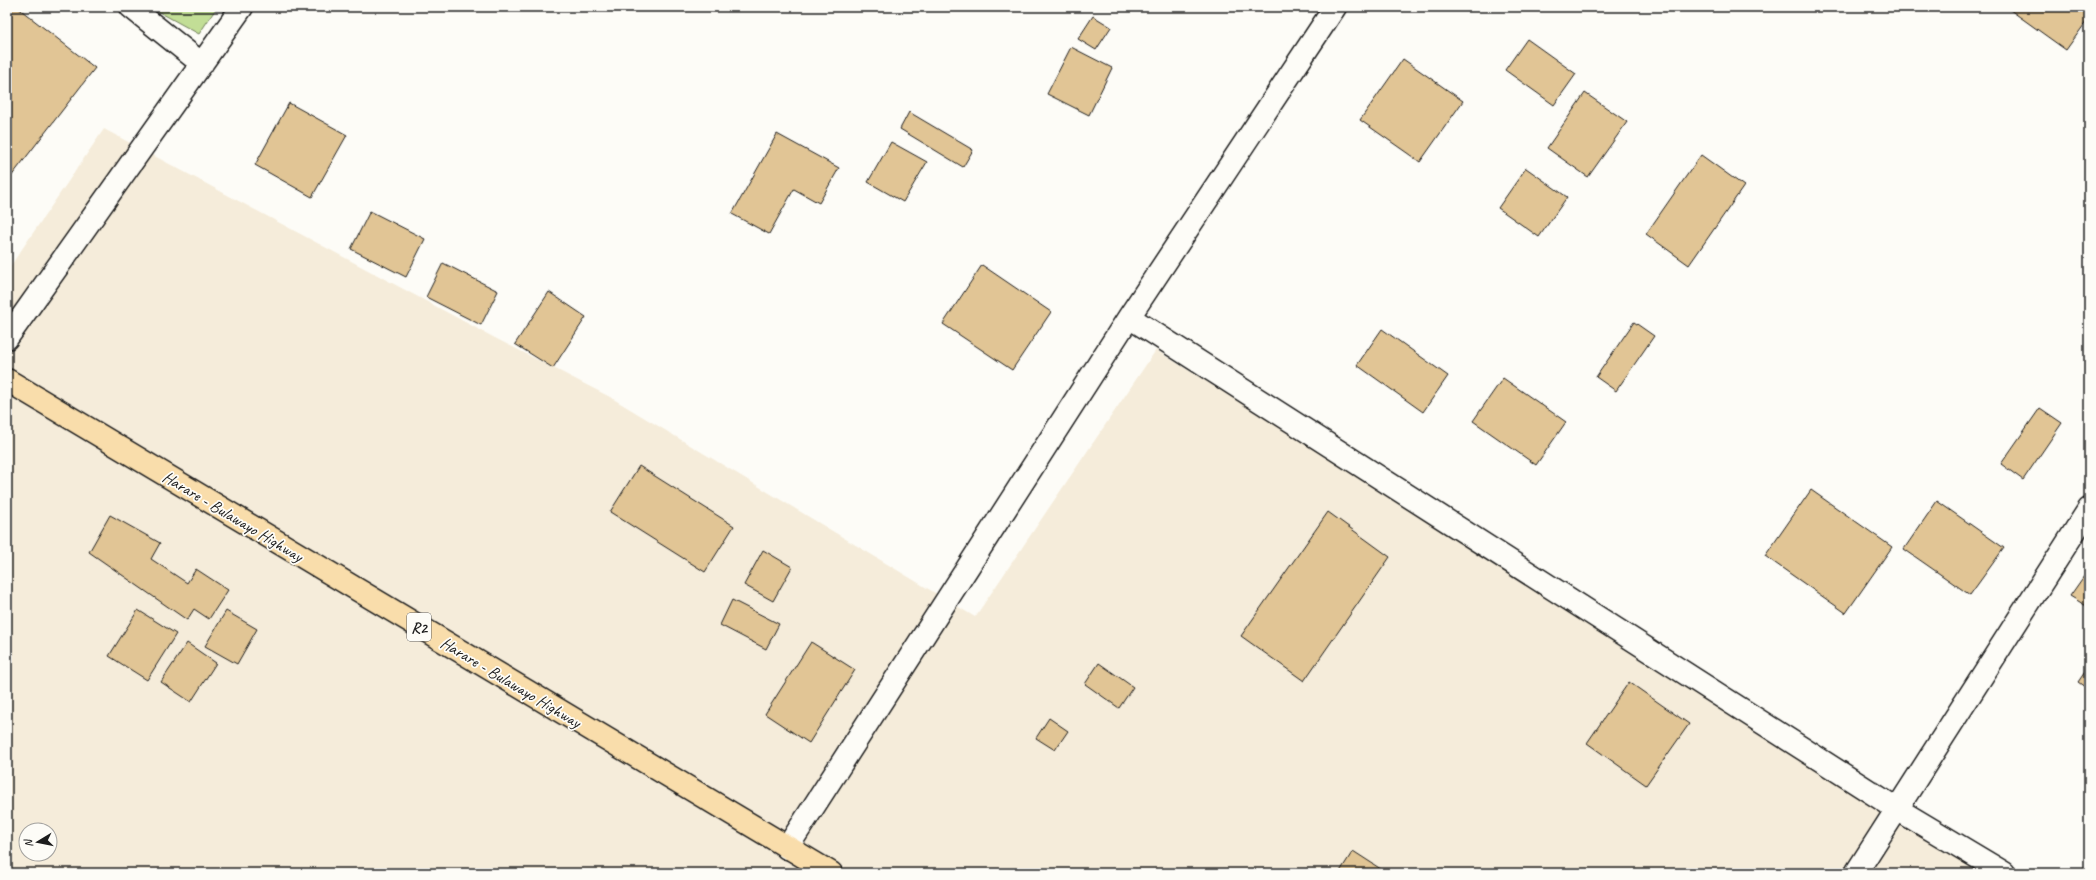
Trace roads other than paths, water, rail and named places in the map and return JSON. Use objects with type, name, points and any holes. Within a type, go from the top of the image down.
[{"type":"highway","name":"Harare - Bulawayo Highway","points":[[7,380],[831,873]]},
{"type":"street","points":[[131,7],[202,64]]},
{"type":"street","points":[[7,338],[242,7]]},
{"type":"street","points":[[787,848],[1129,317],[1335,7]]},
{"type":"street","points":[[1129,317],[1897,809],[2004,873]]},
{"type":"street","points":[[1856,873],[2089,509]]}]
